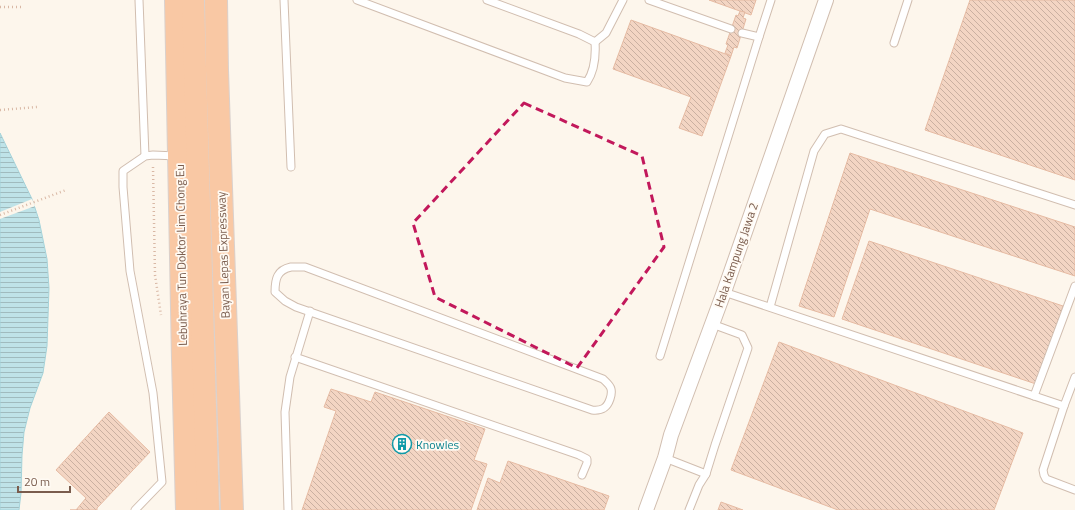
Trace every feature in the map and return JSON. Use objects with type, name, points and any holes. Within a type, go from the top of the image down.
[{"type":"highway","name":"Lebuhraya Tun Doktor Lim Chong Eu","points":[[176,0],[187,510]]},
{"type":"highway","name":"Bayan Lepas Expressway","points":[[193,0],[208,510]]},
{"type":"highway","name":"Bayan Lepas Expressway","points":[[216,0],[232,510]]},
{"type":"highway","points":[[231,0],[234,170],[244,510]]},
{"type":"street","name":"Hala Kampung Jawa 2","points":[[646,510],[665,458],[671,435],[724,292],[826,0]]},
{"type":"lane","points":[[139,0],[145,156]]},
{"type":"lane","points":[[284,0],[291,167]]},
{"type":"lane","points":[[357,0],[565,78],[586,82],[591,76],[595,64],[595,42]]},
{"type":"lane","points":[[487,0],[579,34],[595,42]]},
{"type":"lane","points":[[595,42],[606,33],[623,0]]},
{"type":"lane","points":[[648,0],[732,29]]},
{"type":"lane","points":[[660,356],[771,0]]},
{"type":"lane","points":[[894,43],[908,0]]},
{"type":"lane","points":[[742,33],[759,37]]},
{"type":"lane","points":[[770,307],[814,150],[825,134],[841,130],[1075,205]]},
{"type":"lane","points":[[135,510],[162,482],[153,393],[130,271],[123,171],[145,156],[180,157]]},
{"type":"lane","points":[[306,267],[603,379],[612,389],[612,395],[607,407],[597,411],[592,410],[310,311],[285,302],[275,292],[275,284],[278,275],[284,268],[306,267]]},
{"type":"lane","points":[[1034,396],[1075,286]]},
{"type":"lane","points":[[724,292],[1064,406]]},
{"type":"lane","points":[[288,510],[285,412],[290,377],[310,311]]},
{"type":"lane","points":[[689,510],[699,485],[706,474],[748,348],[742,335],[712,324]]},
{"type":"lane","points":[[295,357],[579,455],[587,459],[582,475]]},
{"type":"lane","points":[[1075,377],[1043,470],[1046,479],[1075,490]]},
{"type":"lane","points":[[665,458],[706,474]]},
{"type":"path","points":[[0,7],[23,6]]},
{"type":"path","points":[[0,110],[37,107]]},
{"type":"path","points":[[0,215],[66,190]]},
{"type":"highlighted area","points":[[524,103],[642,156],[664,247],[577,368],[435,297],[413,223]]},
{"type":"water","points":[[0,133],[32,199],[39,220],[47,259],[49,288],[47,346],[43,373],[30,408],[24,432],[19,510],[0,510]]},
{"type":"pier","points":[[32,199],[35,206],[0,219],[0,212]]},
{"type":"building","points":[[709,0],[756,0],[751,15]]},
{"type":"building","points":[[970,0],[1075,0],[1075,180],[925,130]]},
{"type":"building","points":[[740,11],[745,12],[743,18],[746,19],[737,48],[734,47],[731,56],[725,53],[728,45],[726,44],[736,15],[738,16]]},
{"type":"building","points":[[631,20],[731,56],[702,136],[679,128],[691,97],[613,69]]},
{"type":"building","points":[[850,153],[1075,227],[1075,276],[870,209],[834,317],[799,306]]},
{"type":"building","points":[[869,241],[1063,306],[1036,384],[842,319]]},
{"type":"building","points":[[779,342],[1023,433],[994,510],[838,510],[731,470]]},
{"type":"building","name":"Knowles","points":[[331,389],[371,402],[375,392],[485,429],[474,460],[487,464],[471,510],[302,510],[336,411],[324,407]]},
{"type":"building","points":[[109,412],[150,452],[97,508],[97,510],[76,510],[86,498],[56,470]]},
{"type":"building","points":[[508,461],[609,496],[604,510],[477,510],[488,478],[500,483]]},
{"type":"building","points":[[721,502],[743,510],[718,510]]},
{"type":"place","name":"Knowles","points":[[402,444]]}]
